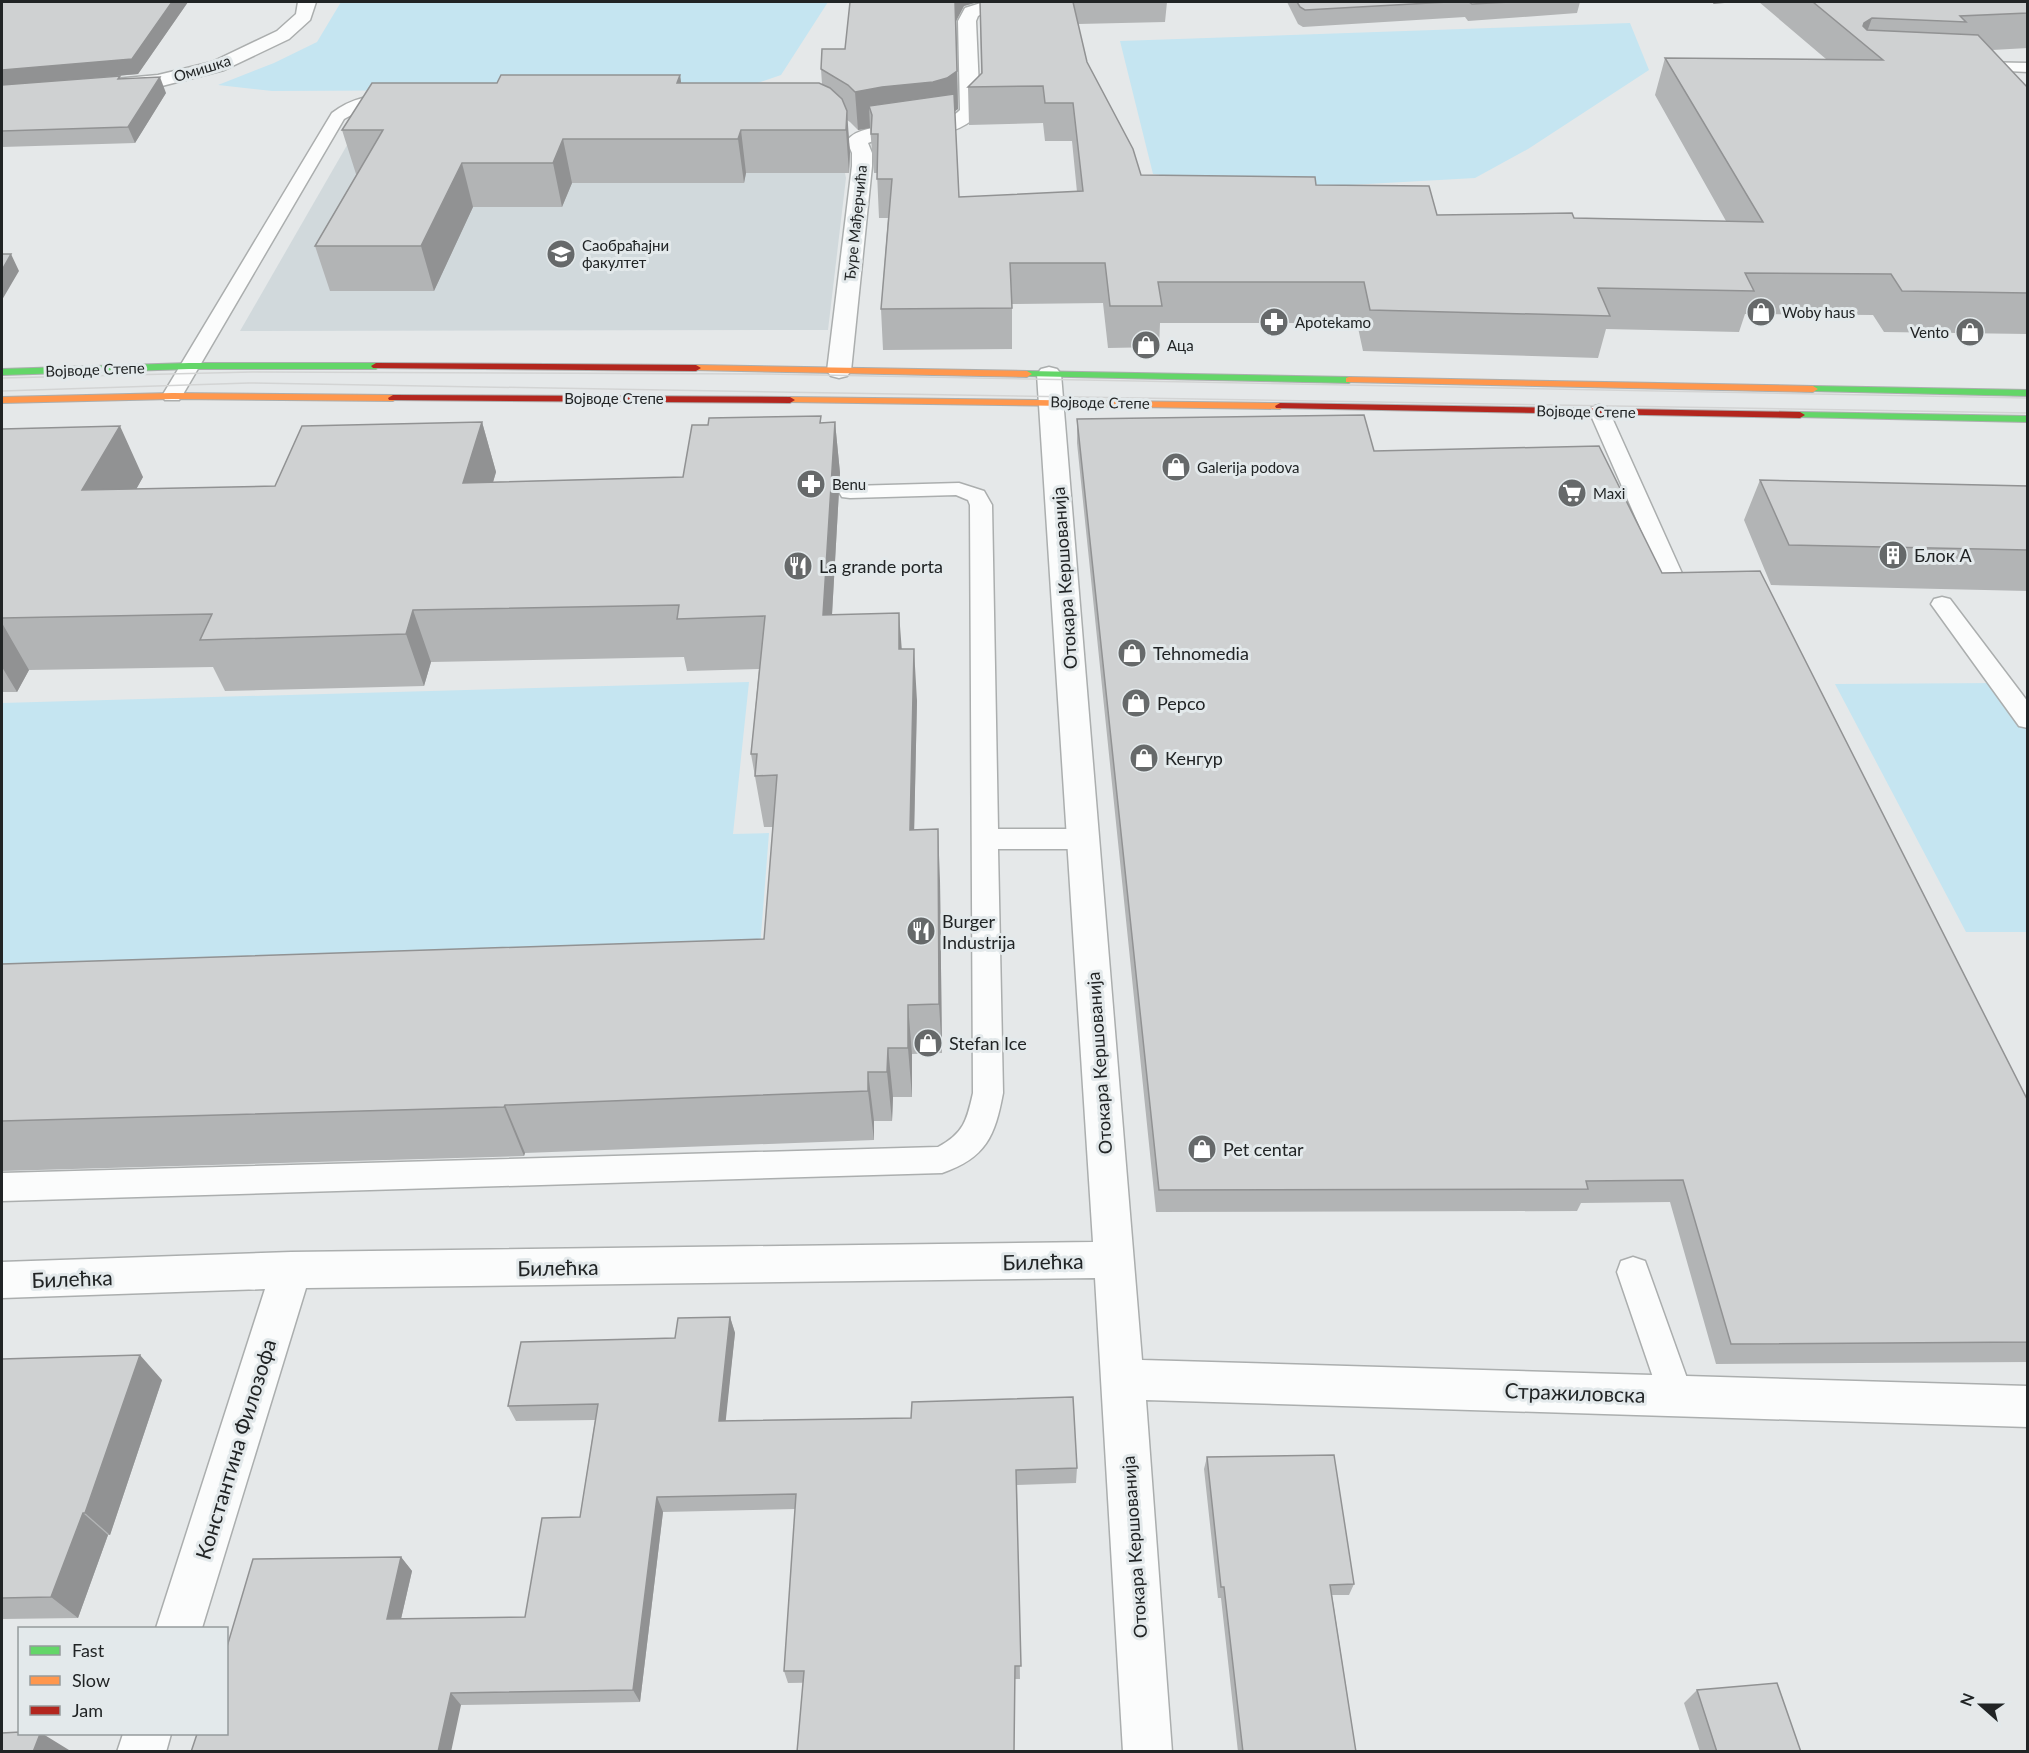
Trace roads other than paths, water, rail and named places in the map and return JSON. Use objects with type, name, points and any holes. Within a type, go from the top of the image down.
[{"type":"main road","name":"Војводе Степе","points":[[2,372],[189,366],[372,364],[839,371],[1050,388],[1599,411],[2028,419]]},
{"type":"main road","name":"Војводе Степе","points":[[2,400],[172,396],[1050,388],[2028,393]]},
{"type":"street","name":"Омишка","points":[[102,86],[158,81],[218,66],[283,35],[304,16],[307,2]]},
{"type":"street","name":"Ђуре Мађерчића","points":[[839,371],[862,166],[862,153],[853,136],[951,124],[967,116],[970,111],[968,16],[979,8],[1091,2]]},
{"type":"street","name":"Отокара Кершованија","points":[[1050,388],[1123,1378],[1148,1752]]},
{"type":"street","name":"Билећка","points":[[2,1280],[291,1270],[1114,1260]]},
{"type":"street","name":"Константина Филозофа","points":[[180,1627],[291,1270]]},
{"type":"street","name":"Стражиловска","points":[[1123,1378],[2028,1407]]},
{"type":"street","points":[[141,1752],[147,1735]]},
{"type":"lane","points":[[1960,66],[2028,68]]},
{"type":"lane","points":[[172,396],[338,116],[350,106],[362,101],[408,98]]},
{"type":"lane","points":[[1599,411],[1674,580],[1672,586]]},
{"type":"lane","points":[[2,1187],[942,1160],[959,1151],[981,1127],[988,1093],[981,505],[976,496],[959,489],[850,492]]},
{"type":"lane","points":[[1942,604],[2028,720]]},
{"type":"lane","points":[[985,839],[1083,839]]},
{"type":"lane","points":[[1633,1272],[1676,1395]]},
{"type":"tram line","points":[[2,378],[252,372],[767,374],[2028,398]]},
{"type":"tram line","points":[[2,391],[249,383],[2028,413]]},
{"type":"place","name":"Саобраћајни факултет","points":[[561,254]]},
{"type":"place","name":"Woby haus","points":[[1761,312]]},
{"type":"place","name":"Apotekamo","points":[[1274,322]]},
{"type":"place","name":"Vento","points":[[1970,332]]},
{"type":"place","name":"Аца","points":[[1146,345]]},
{"type":"place","name":"Galerija podova","points":[[1176,467]]},
{"type":"place","name":"Benu","points":[[811,484]]},
{"type":"place","name":"Maxi","points":[[1572,493]]},
{"type":"place","name":"Блок А","points":[[1893,555]]},
{"type":"place","name":"La grande porta","points":[[798,566]]},
{"type":"place","name":"Tehnomedia","points":[[1132,653]]},
{"type":"place","name":"Pepco","points":[[1136,703]]},
{"type":"place","name":"Кенгур","points":[[1144,758]]},
{"type":"place","name":"Burger Industrija","points":[[921,931]]},
{"type":"place","name":"Stefan Ice","points":[[928,1043]]},
{"type":"place","name":"Pet centar","points":[[1202,1149]]}]
